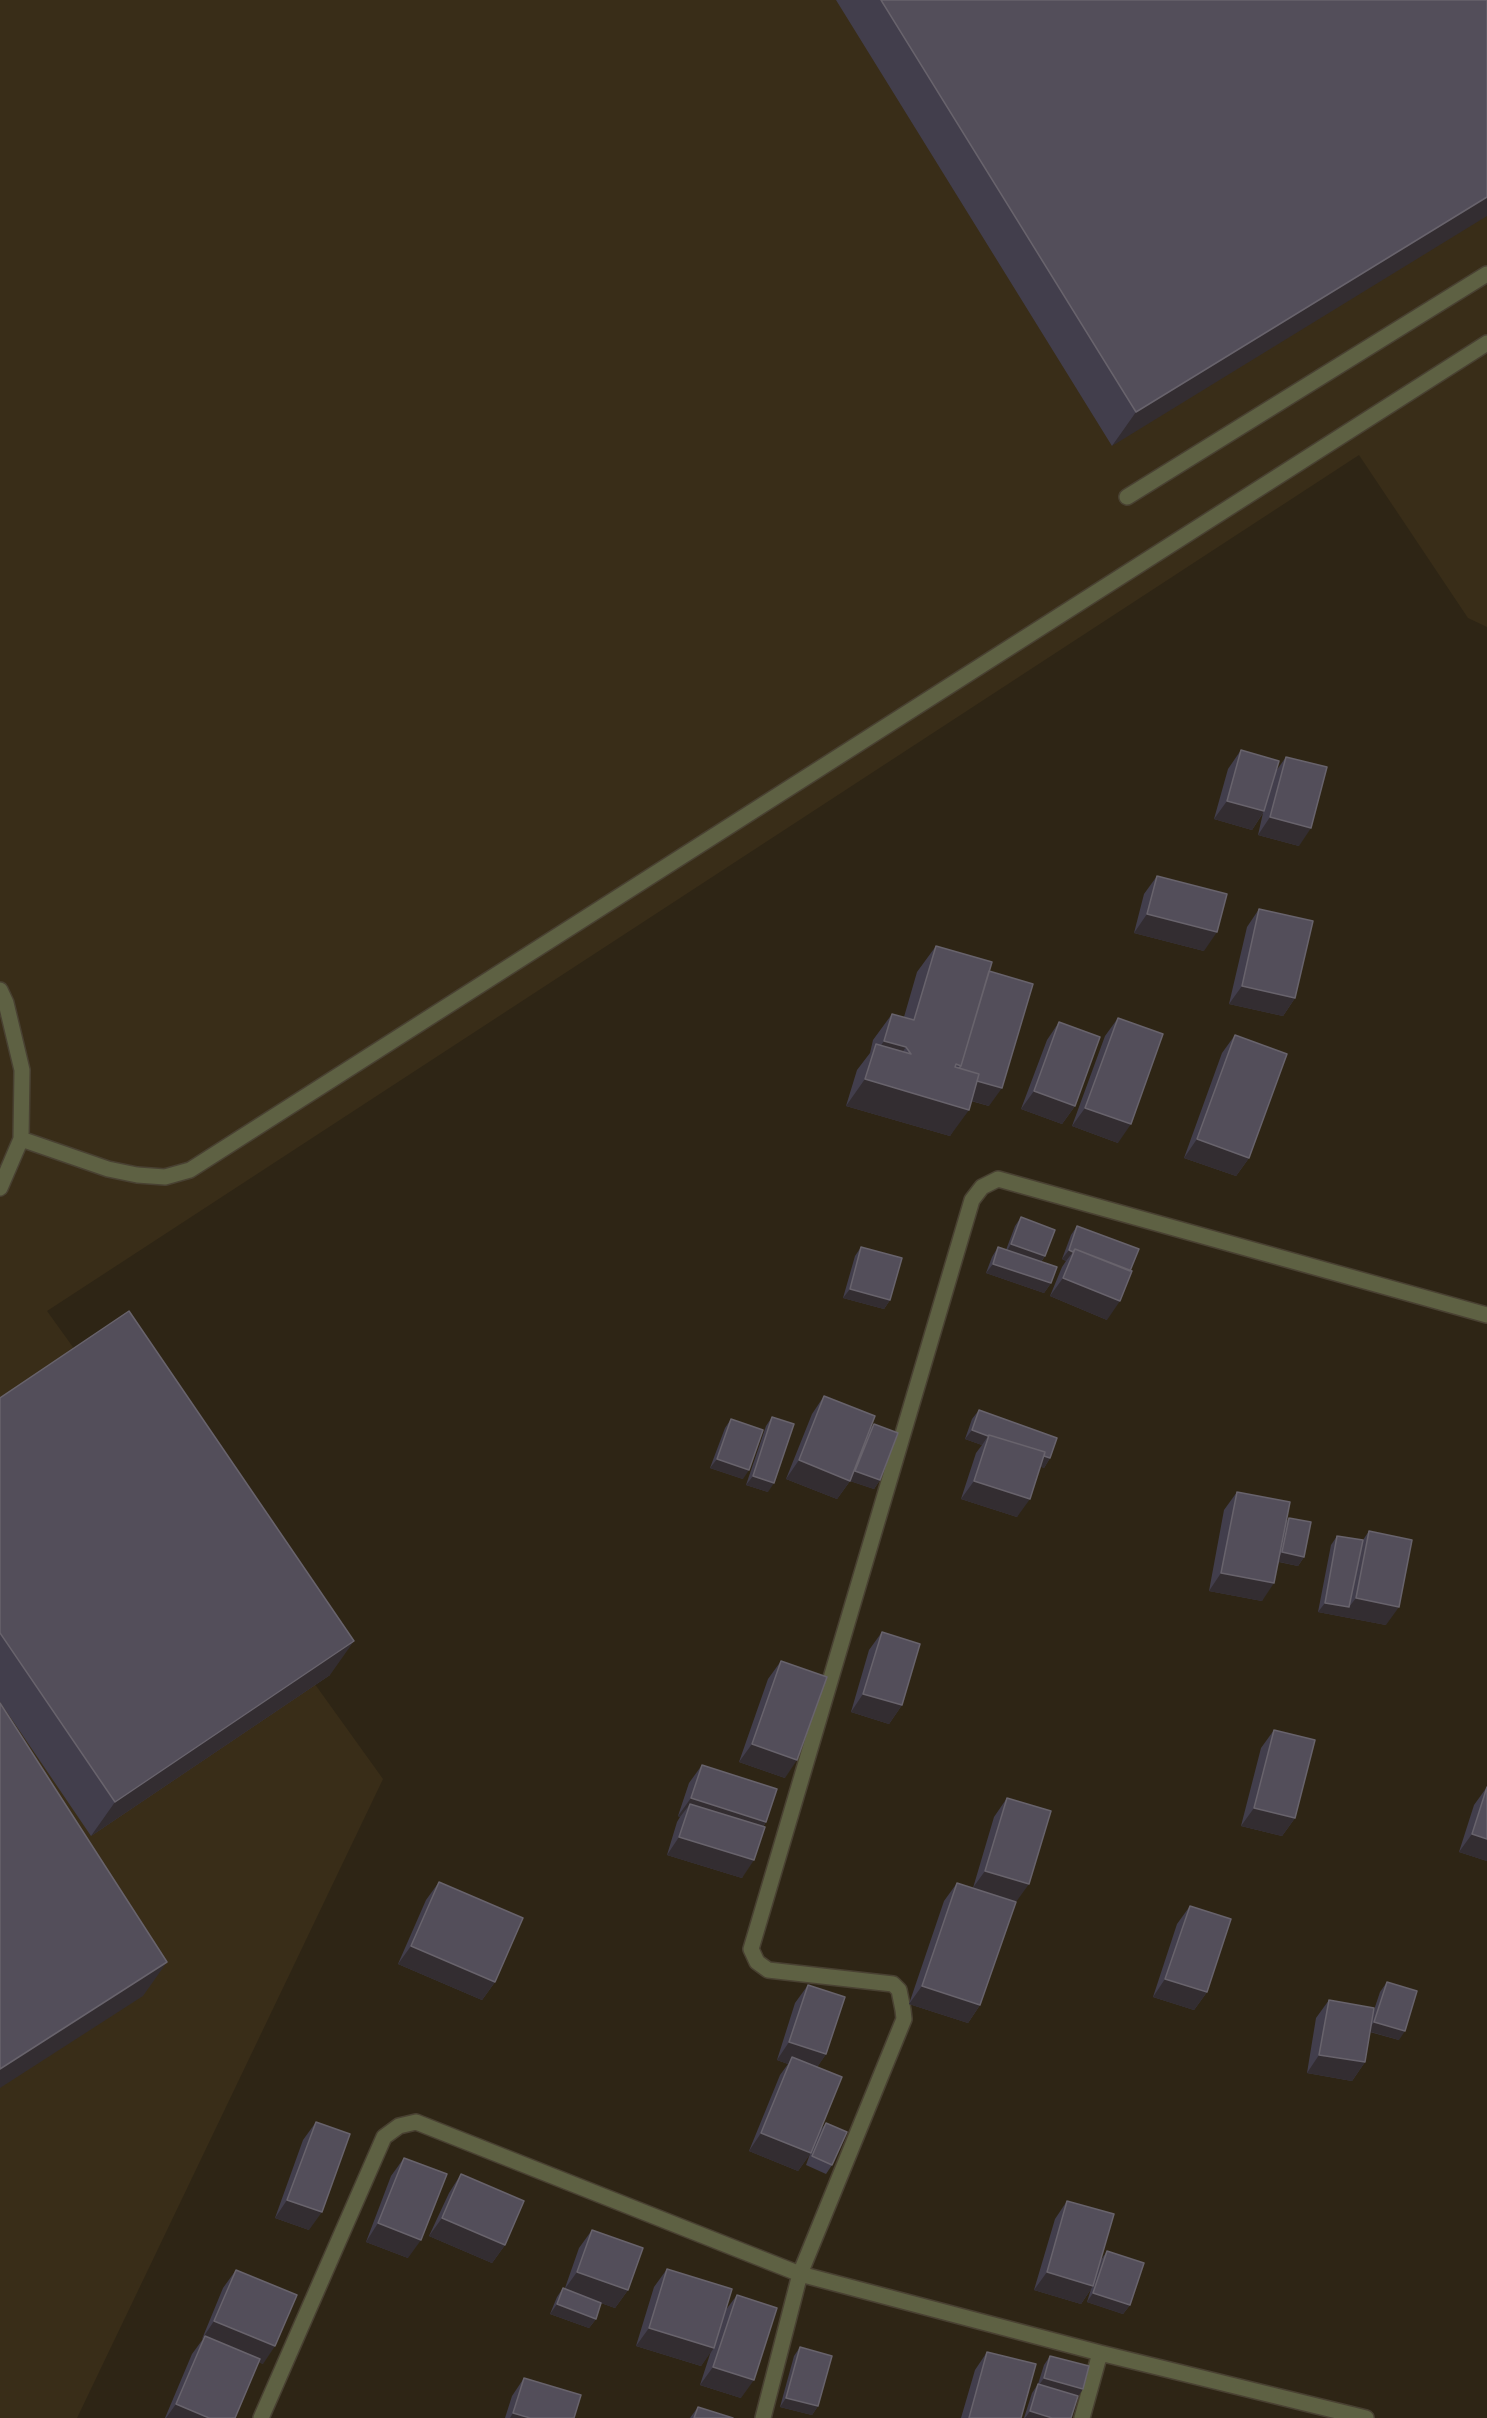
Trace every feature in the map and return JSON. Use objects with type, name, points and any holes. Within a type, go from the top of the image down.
[{"type":"street","points":[[1127,497],[1487,274]]},
{"type":"street","points":[[21,1138],[108,1169],[137,1175],[165,1177],[189,1170],[1487,343]]},
{"type":"street","points":[[0,990],[6,1003],[22,1070],[21,1138],[0,1188]]},
{"type":"street","points":[[763,2418],[800,2274],[904,2019],[898,1990],[892,1984],[768,1970],[757,1962],[751,1949],[972,1200],[982,1187],[998,1179],[1487,1315]]},
{"type":"street","points":[[261,2418],[384,2137],[399,2126],[416,2122],[800,2274],[1100,2353],[1366,2418]]},
{"type":"street","points":[[1082,2418],[1100,2353]]},
{"type":"shaded area","points":[[0,0],[1487,0],[1487,627],[1468,618],[1359,455],[47,1311],[383,1779],[77,2418],[0,2418]]},
{"type":"building","points":[[881,0],[1487,0],[1487,197],[1136,412]]},
{"type":"building","points":[[1241,750],[1279,761],[1264,811],[1227,801]]},
{"type":"building","points":[[1286,757],[1327,767],[1311,828],[1270,817]]},
{"type":"building","points":[[1157,876],[1227,894],[1217,932],[1147,914]]},
{"type":"building","points":[[1259,909],[1313,921],[1295,998],[1242,986]]},
{"type":"building","points":[[936,946],[992,962],[961,1066],[956,1064],[955,1067],[979,1074],[969,1110],[865,1079],[876,1044],[911,1054],[906,1047],[884,1041],[892,1014],[914,1020]]},
{"type":"building","points":[[989,971],[1033,984],[1002,1088],[977,1081],[979,1074],[959,1068]]},
{"type":"building","points":[[1118,1018],[1163,1034],[1131,1124],[1085,1108]]},
{"type":"building","points":[[1059,1022],[1100,1037],[1075,1106],[1034,1091]]},
{"type":"building","points":[[1235,1035],[1287,1054],[1249,1158],[1197,1139]]},
{"type":"building","points":[[1021,1217],[1055,1230],[1045,1256],[1011,1244]]},
{"type":"building","points":[[1077,1226],[1139,1249],[1130,1271],[1075,1249],[1073,1252],[1069,1250]]},
{"type":"building","points":[[861,1247],[902,1258],[890,1300],[850,1289]]},
{"type":"building","points":[[998,1247],[1057,1267],[1051,1283],[993,1264]]},
{"type":"building","points":[[1075,1249],[1132,1271],[1120,1301],[1063,1278]]},
{"type":"building","points":[[129,1311],[354,1641],[115,1802],[0,1633],[0,1398]]},
{"type":"building","points":[[824,1396],[875,1416],[850,1481],[799,1460]]},
{"type":"building","points":[[979,1410],[1057,1438],[1050,1458],[1044,1456],[1045,1452],[972,1430]]},
{"type":"building","points":[[772,1417],[794,1424],[774,1483],[753,1476]]},
{"type":"building","points":[[731,1419],[763,1430],[749,1470],[717,1459]]},
{"type":"building","points":[[874,1424],[898,1433],[880,1480],[855,1471]]},
{"type":"building","points":[[989,1435],[1045,1452],[1030,1499],[974,1481]]},
{"type":"building","points":[[1237,1492],[1290,1502],[1274,1583],[1221,1573]]},
{"type":"building","points":[[1289,1518],[1311,1522],[1304,1557],[1282,1552]]},
{"type":"building","points":[[1369,1531],[1412,1540],[1399,1607],[1356,1598]]},
{"type":"building","points":[[1337,1536],[1363,1540],[1349,1607],[1325,1603]]},
{"type":"building","points":[[882,1632],[920,1644],[902,1705],[863,1694]]},
{"type":"building","points":[[781,1661],[827,1677],[797,1760],[752,1744]]},
{"type":"building","points":[[0,1703],[167,1962],[0,2069]]},
{"type":"building","points":[[1274,1730],[1315,1740],[1295,1818],[1254,1808]]},
{"type":"building","points":[[702,1765],[777,1789],[766,1822],[691,1798]]},
{"type":"building","points":[[1487,1787],[1487,1839],[1472,1834]]},
{"type":"building","points":[[1007,1798],[1051,1811],[1029,1884],[985,1871]]},
{"type":"building","points":[[690,1804],[765,1827],[754,1860],[679,1837]]},
{"type":"building","points":[[439,1882],[523,1918],[495,1982],[411,1946]]},
{"type":"building","points":[[957,1883],[1016,1902],[980,2005],[922,1986]]},
{"type":"building","points":[[1190,1906],[1231,1919],[1207,1992],[1165,1979]]},
{"type":"building","points":[[1387,1982],[1417,1991],[1405,2031],[1374,2022]]},
{"type":"building","points":[[808,1985],[845,1997],[826,2054],[789,2042]]},
{"type":"building","points":[[1329,2000],[1374,2008],[1365,2062],[1319,2055]]},
{"type":"building","points":[[792,2057],[842,2077],[811,2153],[761,2133]]},
{"type":"building","points":[[316,2122],[350,2134],[322,2212],[287,2200]]},
{"type":"building","points":[[826,2123],[847,2132],[832,2165],[812,2156]]},
{"type":"building","points":[[404,2158],[447,2174],[421,2240],[378,2223]]},
{"type":"building","points":[[461,2174],[524,2201],[505,2245],[442,2218]]},
{"type":"building","points":[[1067,2201],[1114,2214],[1093,2286],[1047,2272]]},
{"type":"building","points":[[592,2230],[643,2248],[628,2290],[577,2272]]},
{"type":"building","points":[[1107,2251],[1144,2263],[1130,2305],[1093,2293]]},
{"type":"building","points":[[667,2269],[732,2289],[714,2348],[649,2328]]},
{"type":"building","points":[[236,2270],[297,2295],[275,2346],[214,2321]]},
{"type":"building","points":[[563,2288],[601,2303],[596,2319],[557,2304]]},
{"type":"building","points":[[737,2295],[777,2308],[754,2380],[713,2367]]},
{"type":"building","points":[[205,2336],[260,2359],[235,2418],[209,2418],[176,2404]]},
{"type":"building","points":[[800,2347],[832,2356],[818,2406],[786,2398]]},
{"type":"building","points":[[987,2352],[1036,2364],[1021,2418],[969,2418]]},
{"type":"building","points":[[1050,2356],[1089,2366],[1083,2389],[1044,2378]]},
{"type":"building","points":[[524,2378],[581,2395],[574,2418],[530,2418],[513,2413]]},
{"type":"building","points":[[1038,2384],[1078,2396],[1071,2418],[1052,2418],[1030,2411]]},
{"type":"building","points":[[698,2407],[733,2418],[694,2418]]}]
